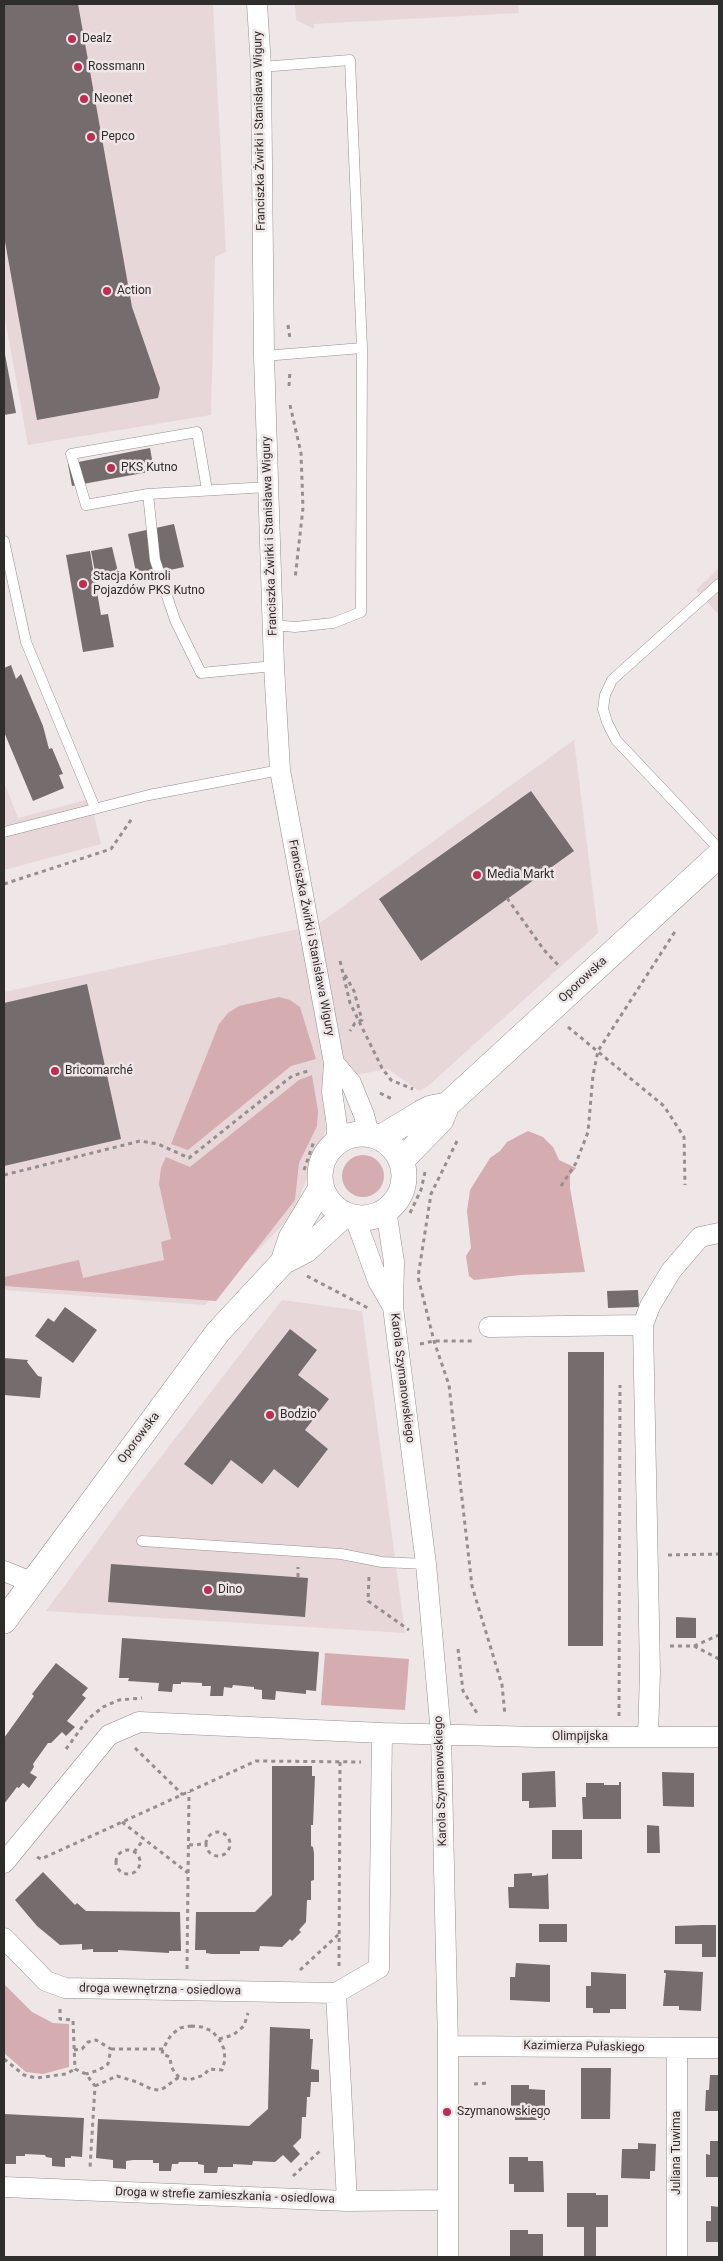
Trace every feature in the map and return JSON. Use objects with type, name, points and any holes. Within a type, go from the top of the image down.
[{"type":"street","name":"Franciszka Żwirki i Stanisława Wigury","points":[[257,4],[261,67],[264,356],[274,666],[280,770],[334,1063],[332,1092],[337,1126],[327,1139]]},
{"type":"street","name":"Oporowska","points":[[401,1161],[440,1111],[719,855]]},
{"type":"street","name":"Franciszka Żwirki i Stanisława Wigury","points":[[334,1063],[351,1083],[374,1136]]},
{"type":"street","name":"Oporowska","points":[[374,1136],[440,1111]]},
{"type":"street","points":[[352,1135],[374,1136],[395,1150],[401,1161],[404,1176],[401,1192],[393,1205],[396,1214],[375,1217],[349,1216],[329,1204],[312,1180],[319,1179],[327,1139],[352,1135]]},
{"type":"street","name":"Oporowska","points":[[292,1268],[291,1238],[312,1180]]},
{"type":"street","name":"Karola Szymanowskiego","points":[[396,1214],[393,1307],[426,1564],[441,1734],[448,2046],[448,2257]]},
{"type":"street","name":"Oporowska","points":[[4,1621],[31,1582],[218,1332],[292,1268],[306,1250],[349,1216]]},
{"type":"street","name":"Karola Szymanowskiego","points":[[349,1216],[378,1281],[393,1307]]},
{"type":"street","points":[[648,1736],[648,1555],[643,1325],[650,1306],[671,1271],[700,1237],[719,1233]]},
{"type":"street","points":[[486,1334],[643,1325]]},
{"type":"street","points":[[4,1571],[31,1582]]},
{"type":"street","points":[[4,1863],[108,1735],[132,1725]]},
{"type":"street","name":"Olimpijska","points":[[132,1725],[499,1736],[719,1736]]},
{"type":"street","points":[[347,2201],[336,1993],[379,1968],[382,1733]]},
{"type":"street","name":"droga wewnętrzna - osiedlowa","points":[[4,1938],[46,1981],[61,1986],[75,1988],[336,1993]]},
{"type":"street","name":"Kazimierza Pułaskiego","points":[[448,2046],[719,2048]]},
{"type":"street","name":"Juliana Tuwima","points":[[677,2049],[677,2257]]},
{"type":"street","name":"Droga w strefie zamieszkania - osiedlowa","points":[[4,2187],[347,2201],[447,2200]]},
{"type":"lane","points":[[261,67],[350,60],[362,348],[361,612],[333,623],[295,627],[273,625]]},
{"type":"lane","points":[[264,356],[362,348]]},
{"type":"lane","points":[[207,490],[197,432],[72,454],[86,506],[148,494],[268,487]]},
{"type":"lane","points":[[148,494],[155,560],[176,620],[201,673],[274,666]]},
{"type":"lane","points":[[4,541],[26,642],[95,808]]},
{"type":"lane","points":[[718,586],[612,680],[605,695],[604,709],[606,722],[616,740],[719,850]]},
{"type":"lane","points":[[4,832],[148,795],[280,770]]},
{"type":"lane","points":[[142,1540],[341,1554],[382,1562],[426,1564]]},
{"type":"path","points":[[286,320],[290,355],[289,394]]},
{"type":"path","points":[[289,404],[301,454],[303,508],[294,585]]},
{"type":"path","points":[[4,884],[111,849],[148,795]]},
{"type":"path","points":[[507,898],[544,950],[565,972]]},
{"type":"path","points":[[561,1186],[576,1163],[588,1132],[593,1075],[598,1051],[675,931],[677,924]]},
{"type":"path","points":[[338,952],[342,970],[354,991],[362,1020],[358,1021],[350,1031],[352,1040]]},
{"type":"path","points":[[358,1021],[382,1068],[391,1080],[413,1089],[440,1111],[457,1141],[431,1194],[418,1277],[434,1341],[449,1385],[472,1586],[502,1685],[499,1736]]},
{"type":"path","points":[[564,1023],[664,1106],[684,1137],[685,1185]]},
{"type":"path","points":[[4,1174],[140,1141],[158,1144],[189,1158],[292,1076],[334,1063]]},
{"type":"path","points":[[373,1088],[385,1097],[398,1102]]},
{"type":"path","points":[[312,1180],[307,1158],[327,1139]]},
{"type":"path","points":[[396,1214],[421,1190],[426,1167]]},
{"type":"path","points":[[292,1268],[371,1310]]},
{"type":"path","points":[[420,1344],[486,1334]]},
{"type":"path","points":[[419,1336],[421,1354]]},
{"type":"path","points":[[610,1716],[620,1716],[620,1384]]},
{"type":"path","points":[[648,1555],[719,1554]]},
{"type":"path","points":[[298,1562],[298,1577]]},
{"type":"path","points":[[363,1575],[370,1577],[368,1601],[414,1634],[413,1625]]},
{"type":"path","points":[[649,1646],[694,1646],[719,1635]]},
{"type":"path","points":[[457,1641],[463,1691],[474,1712],[491,1719],[499,1736]]},
{"type":"path","points":[[694,1646],[719,1659]]},
{"type":"path","points":[[66,1750],[88,1719],[103,1707],[114,1702],[136,1697],[146,1698]]},
{"type":"path","points":[[114,1702],[132,1725],[131,1744],[183,1794]]},
{"type":"path","points":[[19,1845],[41,1859],[256,1761],[382,1762]]},
{"type":"path","points":[[339,1973],[340,1762]]},
{"type":"path","points":[[187,1974],[189,1792]]},
{"type":"path","points":[[122,1822],[188,1873]]},
{"type":"path","points":[[218,1832],[224,1834],[230,1844],[223,1855],[217,1856],[207,1850],[205,1844],[207,1838],[218,1832]]},
{"type":"path","points":[[134,1852],[144,1839]]},
{"type":"path","points":[[188,1844],[205,1844]]},
{"type":"path","points":[[128,1850],[134,1852],[140,1863],[138,1869],[127,1874],[121,1872],[116,1867],[118,1855],[128,1850]]},
{"type":"path","points":[[296,1974],[340,1934]]},
{"type":"path","points":[[61,1986],[60,2019],[73,2020],[75,2069]]},
{"type":"path","points":[[219,2039],[233,2035],[244,2026],[248,2009]]},
{"type":"path","points":[[202,2027],[212,2031],[219,2039],[224,2054],[222,2070],[209,2069],[197,2079],[189,2080],[179,2077],[171,2066],[170,2058],[162,2054],[171,2034],[180,2028],[202,2027]]},
{"type":"path","points":[[74,2050],[82,2049],[88,2042],[96,2040],[112,2049],[163,2049]]},
{"type":"path","points":[[86,2074],[99,2070],[108,2064],[112,2049]]},
{"type":"path","points":[[4,2059],[24,2075],[36,2078],[66,2074],[75,2069]]},
{"type":"path","points":[[75,2069],[86,2074],[95,2086],[89,2174]]},
{"type":"path","points":[[95,2086],[117,2076],[137,2082],[151,2089],[159,2090],[179,2077]]},
{"type":"path","points":[[474,2084],[490,2083]]},
{"type":"path","points":[[291,2178],[323,2148]]},
{"type":"shaded area","points":[[4,4],[213,4],[226,252],[215,257],[211,415],[28,445],[4,313]]},
{"type":"shaded area","points":[[295,4],[518,4],[519,13],[314,24],[314,29],[296,20]]},
{"type":"shaded area","points":[[719,568],[719,615],[696,590]]},
{"type":"shaded area","points":[[574,740],[598,933],[428,1086],[419,1091],[388,1069],[322,1081],[326,1129],[293,1214],[205,1305],[4,1290],[4,992],[317,925]]},
{"type":"shaded area","points":[[4,782],[18,818],[90,799],[101,844],[4,870]]},
{"type":"shaded area","points":[[279,997],[290,1000],[300,1007],[316,1059],[291,1066],[188,1150],[171,1144],[219,1024],[228,1013],[239,1006]]},
{"type":"shaded area","points":[[312,1075],[318,1111],[317,1126],[299,1163],[295,1200],[216,1301],[4,1286],[4,1277],[79,1260],[83,1278],[164,1260],[161,1242],[171,1239],[159,1184],[161,1168],[166,1157],[190,1167],[299,1080]]},
{"type":"shaded area","points":[[528,1131],[543,1137],[553,1147],[559,1160],[576,1168],[570,1175],[570,1188],[585,1272],[520,1275],[474,1280],[469,1276],[466,1256],[471,1248],[467,1211],[470,1190],[490,1158],[500,1151],[507,1142]]},
{"type":"shaded area","points":[[363,1155],[378,1161],[384,1176],[378,1191],[363,1197],[348,1191],[342,1176],[348,1161]]},
{"type":"shaded area","points":[[282,1300],[362,1311],[405,1633],[46,1611],[129,1498]]},
{"type":"shaded area","points":[[325,1653],[409,1659],[405,1710],[321,1705]]},
{"type":"shaded area","points":[[4,1984],[32,2012],[53,2023],[69,2024],[69,2067],[43,2074],[26,2072],[4,2053]]},
{"type":"building","points":[[4,4],[78,4],[132,307],[160,388],[158,398],[37,420],[4,236]]},
{"type":"building","points":[[4,349],[16,413],[4,415]]},
{"type":"building","name":"PKS Kutno","points":[[150,448],[154,471],[72,486],[68,464]]},
{"type":"building","points":[[174,524],[184,567],[137,577],[128,534]]},
{"type":"building","points":[[112,547],[118,572],[96,577],[91,551]]},
{"type":"building","name":"Stacja Kontroli Pojazdów PKS Kutno","points":[[90,551],[101,615],[108,614],[114,647],[83,652],[66,555]]},
{"type":"building","points":[[11,665],[16,679],[21,674],[43,726],[49,749],[52,748],[63,774],[59,775],[64,788],[33,801],[4,732],[4,668]]},
{"type":"building","name":"Media Markt","points":[[531,791],[574,851],[421,961],[379,899]]},
{"type":"building","name":"Bricomarché","points":[[87,984],[121,1139],[4,1166],[4,1003]]},
{"type":"building","points":[[638,1290],[639,1307],[608,1308],[607,1291]]},
{"type":"building","points":[[65,1307],[97,1330],[73,1363],[35,1336],[48,1318],[54,1322]]},
{"type":"building","name":"Bodzio","points":[[290,1329],[317,1350],[298,1375],[329,1399],[305,1430],[328,1449],[298,1488],[274,1469],[262,1484],[231,1460],[212,1485],[184,1464]]},
{"type":"building","points":[[568,1352],[604,1352],[603,1646],[568,1646]]},
{"type":"building","points":[[4,1358],[28,1360],[27,1362],[38,1376],[42,1377],[40,1398],[4,1395]]},
{"type":"building","name":"Dino","points":[[111,1564],[308,1578],[305,1617],[108,1602]]},
{"type":"building","points":[[676,1617],[696,1618],[696,1638],[676,1638]]},
{"type":"building","points":[[122,1638],[319,1652],[316,1691],[306,1690],[306,1694],[276,1691],[275,1700],[262,1699],[262,1690],[254,1689],[254,1687],[233,1685],[232,1688],[224,1687],[223,1696],[210,1696],[211,1686],[202,1686],[202,1683],[181,1682],[181,1684],[173,1684],[172,1692],[158,1691],[159,1683],[128,1681],[129,1678],[119,1678]]},
{"type":"building","points":[[56,1663],[88,1688],[82,1695],[86,1698],[67,1721],[75,1727],[66,1736],[62,1732],[51,1743],[48,1743],[33,1764],[34,1767],[30,1773],[37,1777],[29,1788],[23,1783],[19,1788],[17,1787],[4,1804],[4,1738],[34,1696],[32,1694]]},
{"type":"building","points":[[272,1766],[312,1766],[312,1776],[315,1776],[313,1825],[311,1825],[314,1880],[311,1881],[311,1900],[307,1900],[306,1922],[299,1930],[301,1932],[282,1947],[260,1946],[259,1951],[240,1951],[240,1954],[212,1954],[206,1953],[206,1950],[195,1950],[196,1912],[255,1912],[272,1895]]},
{"type":"building","points":[[555,1771],[556,1807],[529,1808],[529,1801],[522,1801],[522,1773]]},
{"type":"building","points":[[662,1772],[694,1773],[694,1807],[663,1806]]},
{"type":"building","points":[[619,1782],[621,1782],[621,1819],[583,1819],[582,1797],[586,1797],[586,1783],[619,1785]]},
{"type":"building","points":[[647,1825],[659,1826],[660,1853],[647,1853]]},
{"type":"building","points":[[552,1830],[582,1830],[582,1859],[552,1859]]},
{"type":"building","points":[[43,1872],[75,1905],[77,1903],[86,1911],[180,1912],[181,1951],[169,1951],[169,1953],[118,1950],[118,1952],[93,1952],[93,1949],[82,1950],[82,1944],[60,1945],[37,1926],[15,1900]]},
{"type":"building","points":[[532,1873],[532,1876],[546,1875],[548,1873],[549,1909],[509,1908],[508,1887],[514,1887],[514,1874]]},
{"type":"building","points":[[539,1924],[567,1924],[567,1942],[539,1942]]},
{"type":"building","points":[[716,1925],[716,1957],[702,1957],[702,1944],[675,1944],[675,1926]]},
{"type":"building","points":[[516,1963],[550,1965],[550,2002],[510,2000],[510,1977],[515,1977]]},
{"type":"building","points":[[664,1970],[703,1972],[701,2011],[679,2010],[679,2006],[663,2006],[666,1973],[664,1973]]},
{"type":"building","points":[[591,1972],[626,1974],[626,2009],[610,2009],[610,2013],[593,2013],[593,2008],[586,2008],[586,1986],[591,1986]]},
{"type":"building","points":[[270,2027],[310,2029],[310,2039],[313,2039],[311,2069],[319,2070],[319,2082],[311,2082],[310,2097],[307,2097],[306,2117],[302,2117],[301,2138],[293,2146],[300,2154],[291,2163],[283,2155],[275,2162],[253,2161],[252,2165],[233,2164],[233,2167],[218,2167],[217,2173],[204,2173],[204,2165],[198,2164],[198,2162],[179,2162],[178,2164],[172,2164],[171,2171],[159,2171],[159,2163],[153,2163],[153,2160],[126,2161],[126,2169],[113,2168],[113,2160],[96,2158],[98,2119],[249,2126],[268,2109]]},
{"type":"building","points":[[581,2068],[611,2068],[610,2119],[581,2119]]},
{"type":"building","points":[[710,2075],[719,2075],[719,2111],[705,2111],[706,2090],[709,2090]]},
{"type":"building","points":[[511,2085],[529,2085],[529,2089],[545,2090],[545,2120],[515,2120],[515,2112],[511,2112]]},
{"type":"building","points":[[4,2114],[84,2118],[82,2157],[71,2156],[71,2158],[65,2158],[65,2167],[52,2166],[52,2158],[45,2155],[25,2154],[25,2156],[16,2156],[16,2164],[4,2164]]},
{"type":"building","points":[[710,2141],[719,2141],[719,2177],[706,2177],[706,2154],[710,2155]]},
{"type":"building","points":[[638,2143],[656,2144],[655,2171],[650,2171],[650,2179],[621,2178],[622,2149],[638,2149]]},
{"type":"building","points":[[509,2157],[528,2157],[528,2161],[543,2161],[544,2192],[514,2192],[514,2184],[509,2184]]},
{"type":"building","points":[[567,2193],[608,2195],[608,2227],[596,2227],[596,2257],[584,2257],[584,2227],[567,2227]]},
{"type":"building","points":[[711,2206],[719,2207],[719,2242],[706,2242],[706,2221],[711,2221]]},
{"type":"building","points":[[510,2230],[528,2230],[528,2234],[543,2234],[543,2257],[510,2257]]},
{"type":"place","name":"Dealz","points":[[72,39]]},
{"type":"place","name":"Rossmann","points":[[78,67]]},
{"type":"place","name":"Neonet","points":[[84,99]]},
{"type":"place","name":"Pepco","points":[[91,137]]},
{"type":"place","name":"Action","points":[[107,291]]},
{"type":"place","name":"PKS Kutno","points":[[111,468]]},
{"type":"place","name":"Stacja Kontroli Pojazdów PKS Kutno","points":[[83,584]]},
{"type":"place","name":"Media Markt","points":[[477,875]]},
{"type":"place","name":"Bricomarché","points":[[55,1071]]},
{"type":"place","name":"Bodzio","points":[[270,1415]]},
{"type":"place","name":"Dino","points":[[208,1590]]},
{"type":"place","name":"Szymanowskiego","points":[[447,2112]]}]
